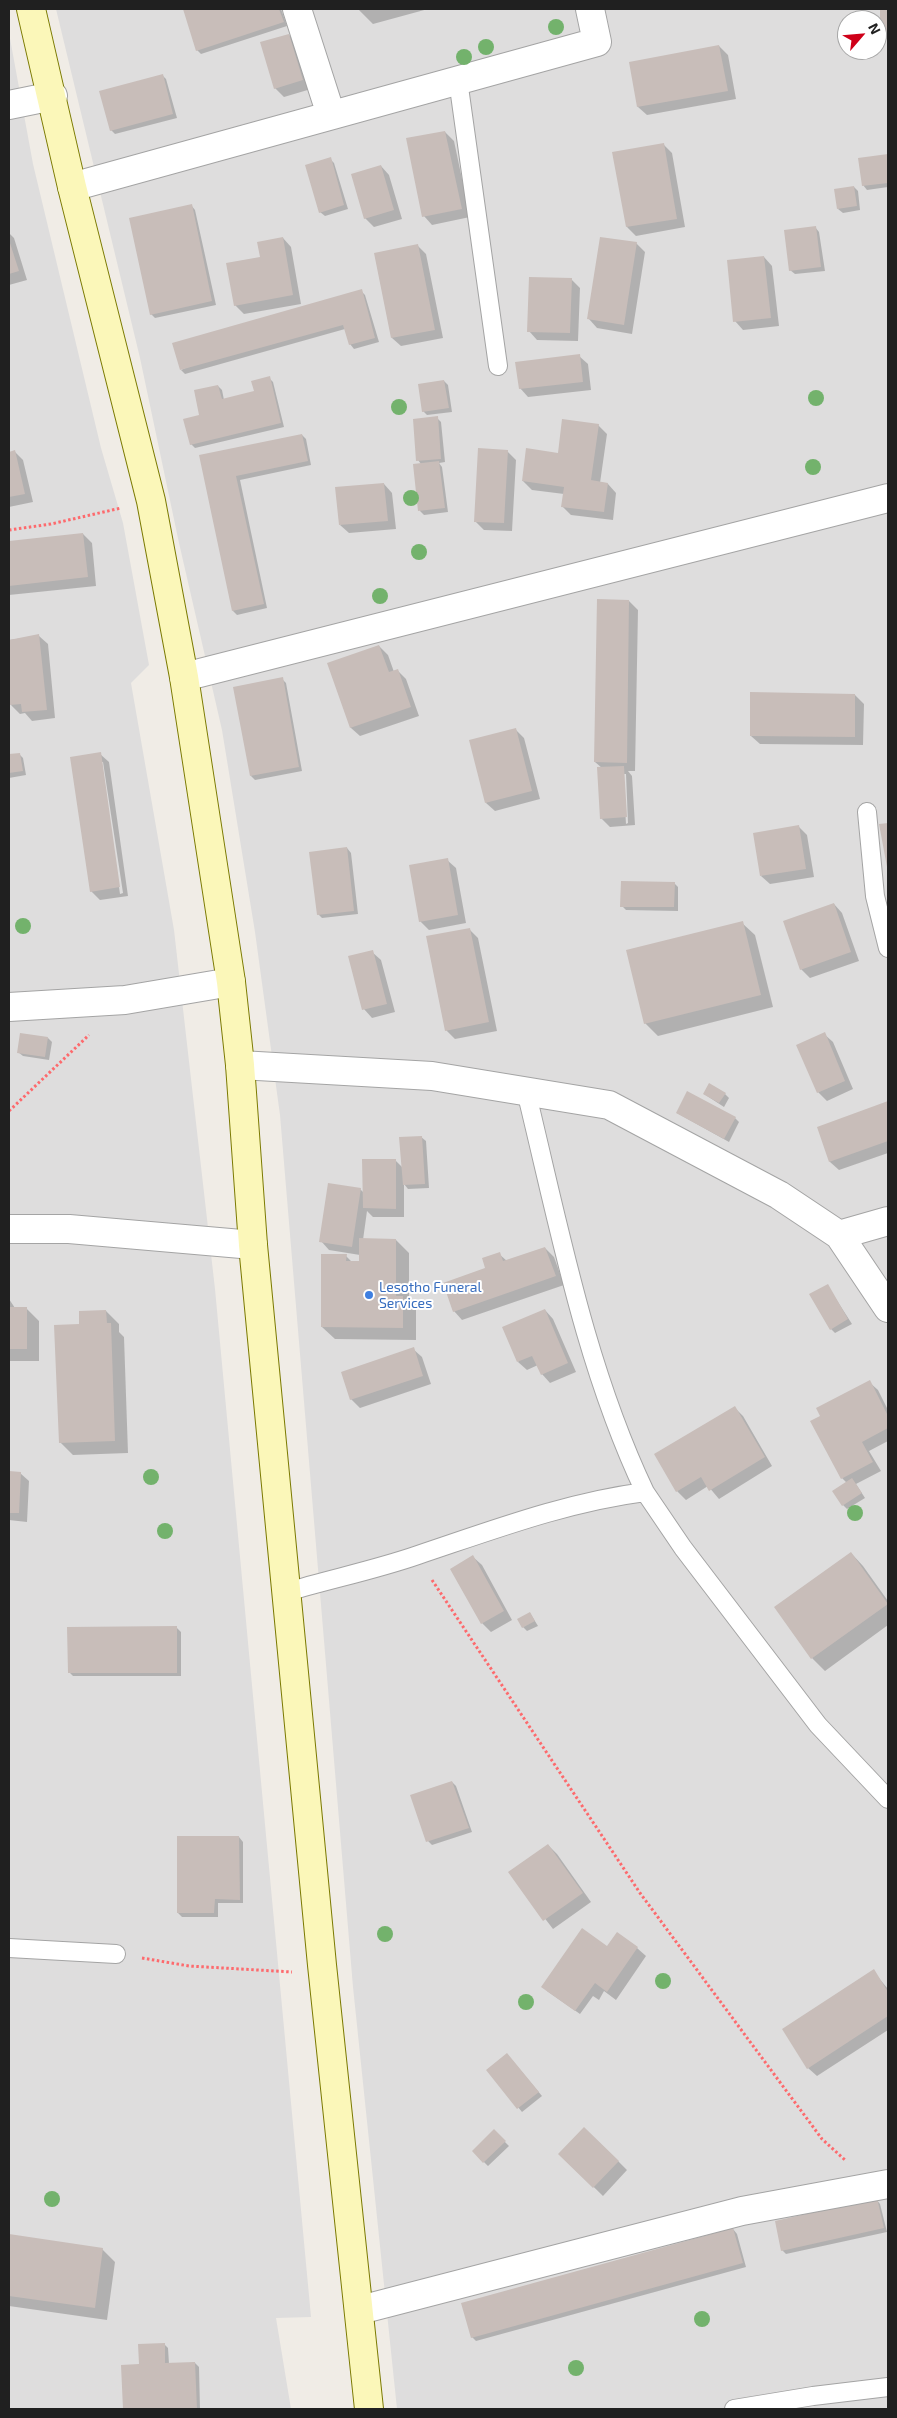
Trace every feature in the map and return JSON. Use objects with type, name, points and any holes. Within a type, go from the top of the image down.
[{"type":"main road","points":[[31,9],[53,96],[72,187],[151,500],[184,677],[231,982],[240,1065],[253,1245],[322,1965],[369,2409]]},
{"type":"street","points":[[297,9],[331,116]]},
{"type":"street","points":[[72,187],[597,42],[590,9]]},
{"type":"street","points":[[9,105],[53,96]]},
{"type":"street","points":[[184,677],[888,498]]},
{"type":"street","points":[[9,1007],[125,1000],[231,982]]},
{"type":"street","points":[[240,1065],[432,1076],[609,1105],[779,1195],[839,1235],[888,1308]]},
{"type":"street","points":[[839,1235],[888,1221]]},
{"type":"street","points":[[9,1228],[69,1229],[253,1245]]},
{"type":"street","points":[[360,2310],[742,2211],[881,2185]]},
{"type":"lane","points":[[458,80],[498,366]]},
{"type":"lane","points":[[867,812],[874,896],[888,948]]},
{"type":"lane","points":[[526,1091],[578,1305],[621,1442],[645,1492],[683,1548],[818,1725],[888,1799]]},
{"type":"lane","points":[[286,1592],[416,1556],[517,1522],[606,1497],[645,1492]]},
{"type":"lane","points":[[9,1948],[116,1954]]},
{"type":"lane","points":[[734,2409],[813,2396],[888,2387]]},
{"type":"path","points":[[9,530],[51,524],[151,500]]},
{"type":"path","points":[[9,1111],[125,1000]]},
{"type":"path","points":[[416,1556],[640,1893],[822,2138],[881,2185]]},
{"type":"path","points":[[116,1954],[189,1966],[286,1974],[322,1965]]},
{"type":"shaded area","points":[[56,9],[888,9],[888,2409],[397,2409],[353,1987],[280,1115],[255,932],[222,730],[179,543],[140,358]]},
{"type":"shaded area","points":[[9,33],[33,164],[101,448],[123,523],[149,665],[131,683],[174,930],[215,1289],[311,2317],[276,2318],[291,2409],[9,2409]]},
{"type":"building","points":[[183,9],[279,9],[284,22],[196,51]]},
{"type":"building","points":[[888,9],[888,36],[887,10],[880,10]]},
{"type":"building","points":[[289,34],[303,80],[274,89],[260,42]]},
{"type":"building","points":[[719,45],[728,91],[637,107],[629,62]]},
{"type":"building","points":[[163,74],[173,114],[110,131],[99,91]]},
{"type":"building","points":[[445,131],[462,209],[422,217],[406,138]]},
{"type":"building","points":[[664,143],[677,219],[626,227],[612,152]]},
{"type":"building","points":[[888,154],[888,183],[862,186],[858,158]]},
{"type":"building","points":[[331,157],[344,205],[319,213],[305,165]]},
{"type":"building","points":[[381,165],[394,210],[364,219],[351,174]]},
{"type":"building","points":[[854,186],[857,206],[837,209],[834,189]]},
{"type":"building","points":[[192,204],[212,301],[150,315],[129,218]]},
{"type":"building","points":[[816,226],[821,267],[789,271],[784,230]]},
{"type":"building","points":[[283,237],[293,295],[234,306],[226,263],[260,257],[257,242]]},
{"type":"building","points":[[600,237],[637,242],[624,325],[587,319]]},
{"type":"building","points":[[9,240],[19,271],[9,274]]},
{"type":"building","points":[[418,244],[435,330],[391,338],[374,253]]},
{"type":"building","points":[[764,256],[771,318],[733,322],[727,260]]},
{"type":"building","points":[[529,277],[572,278],[570,333],[527,332]]},
{"type":"building","points":[[362,289],[375,338],[349,345],[343,325],[180,370],[172,343]]},
{"type":"building","points":[[580,354],[583,382],[519,389],[515,362]]},
{"type":"building","points":[[270,376],[281,423],[190,445],[183,419],[199,415],[194,390],[218,385],[222,399],[254,391],[251,381]]},
{"type":"building","points":[[444,380],[449,408],[422,412],[418,384]]},
{"type":"building","points":[[438,416],[441,459],[416,461],[413,419]]},
{"type":"building","points":[[562,419],[599,424],[591,480],[608,483],[604,512],[561,507],[564,487],[522,481],[526,448],[558,453]]},
{"type":"building","points":[[302,434],[308,461],[236,476],[264,604],[232,611],[199,455]]},
{"type":"building","points":[[478,448],[508,450],[504,523],[474,522]]},
{"type":"building","points":[[15,450],[25,494],[9,497],[9,452]]},
{"type":"building","points":[[439,461],[445,508],[418,511],[413,464]]},
{"type":"building","points":[[384,483],[388,521],[339,525],[335,487]]},
{"type":"building","points":[[83,533],[88,577],[9,586],[9,541]]},
{"type":"building","points":[[597,599],[629,600],[627,763],[594,762]]},
{"type":"building","points":[[39,634],[47,710],[22,712],[21,704],[10,705],[9,640]]},
{"type":"building","points":[[379,645],[389,672],[398,669],[411,707],[350,728],[327,663]]},
{"type":"building","points":[[283,677],[299,767],[250,776],[233,687]]},
{"type":"building","points":[[750,692],[855,694],[855,737],[750,736]]},
{"type":"building","points":[[516,728],[532,791],[485,803],[469,740]]},
{"type":"building","points":[[101,752],[120,887],[90,892],[70,757]]},
{"type":"building","points":[[20,753],[23,771],[9,773],[9,754]]},
{"type":"building","points":[[624,766],[627,817],[600,819],[597,767]]},
{"type":"building","points":[[888,823],[888,867],[887,867],[879,824]]},
{"type":"building","points":[[799,825],[806,869],[760,876],[753,833]]},
{"type":"building","points":[[347,847],[354,911],[317,915],[309,852]]},
{"type":"building","points":[[448,858],[458,915],[419,922],[409,865]]},
{"type":"building","points":[[621,881],[675,882],[674,907],[620,907]]},
{"type":"building","points":[[834,903],[851,952],[800,970],[783,921]]},
{"type":"building","points":[[743,921],[761,995],[644,1024],[626,950]]},
{"type":"building","points":[[470,928],[489,1022],[445,1031],[426,936]]},
{"type":"building","points":[[373,950],[387,1004],[362,1010],[348,956]]},
{"type":"building","points":[[825,1032],[845,1081],[817,1093],[796,1045]]},
{"type":"building","points":[[20,1033],[48,1037],[45,1057],[17,1053]]},
{"type":"building","points":[[709,1083],[726,1093],[719,1103],[703,1094]]},
{"type":"building","points":[[687,1091],[736,1117],[724,1139],[676,1113]]},
{"type":"building","points":[[888,1101],[888,1141],[829,1162],[817,1127]]},
{"type":"building","points":[[422,1136],[425,1184],[403,1185],[399,1137]]},
{"type":"building","points":[[362,1159],[396,1159],[396,1209],[363,1208]]},
{"type":"building","points":[[328,1183],[361,1188],[352,1247],[319,1242]]},
{"type":"building","points":[[359,1238],[396,1239],[396,1296],[403,1296],[403,1328],[321,1327],[321,1254],[347,1254],[346,1261],[359,1261]]},
{"type":"building","points":[[545,1247],[556,1276],[453,1312],[443,1283],[485,1268],[482,1258],[500,1252],[503,1261]]},
{"type":"building","points":[[828,1284],[848,1319],[830,1330],[809,1294]]},
{"type":"building","points":[[9,1307],[27,1307],[27,1349],[9,1349]]},
{"type":"building","points":[[545,1309],[568,1363],[541,1375],[532,1356],[517,1362],[502,1327]]},
{"type":"building","points":[[106,1310],[107,1323],[111,1323],[115,1441],[59,1443],[54,1325],[79,1324],[79,1311]]},
{"type":"building","points":[[414,1347],[423,1376],[350,1400],[341,1372]]},
{"type":"building","points":[[870,1380],[888,1416],[888,1428],[862,1442],[873,1462],[841,1479],[810,1421],[820,1416],[816,1408]]},
{"type":"building","points":[[735,1406],[765,1457],[709,1491],[701,1477],[676,1492],[654,1454]]},
{"type":"building","points":[[9,1471],[21,1472],[19,1513],[9,1513]]},
{"type":"building","points":[[852,1478],[862,1493],[842,1506],[832,1491]]},
{"type":"building","points":[[851,1552],[888,1604],[811,1659],[774,1607]]},
{"type":"building","points":[[473,1555],[504,1611],[481,1624],[450,1569]]},
{"type":"building","points":[[530,1612],[535,1621],[522,1628],[517,1619]]},
{"type":"building","points":[[177,1626],[177,1673],[68,1673],[67,1627]]},
{"type":"building","points":[[452,1781],[469,1828],[426,1842],[410,1795]]},
{"type":"building","points":[[177,1836],[239,1836],[240,1900],[215,1899],[214,1913],[177,1913]]},
{"type":"building","points":[[548,1844],[583,1893],[543,1921],[508,1872]]},
{"type":"building","points":[[582,1928],[607,1946],[617,1932],[638,1947],[607,1992],[595,1983],[575,2011],[541,1987]]},
{"type":"building","points":[[874,1969],[888,1992],[888,2016],[807,2069],[782,2029]]},
{"type":"building","points":[[507,2053],[539,2092],[517,2109],[486,2070]]},
{"type":"building","points":[[584,2127],[619,2161],[593,2188],[558,2154]]},
{"type":"building","points":[[494,2129],[506,2141],[483,2163],[472,2151]]},
{"type":"building","points":[[877,2198],[884,2228],[781,2251],[775,2221]]},
{"type":"building","points":[[733,2228],[743,2263],[471,2338],[461,2303]]},
{"type":"building","points":[[9,2234],[103,2248],[95,2308],[9,2296]]},
{"type":"building","points":[[165,2343],[165,2363],[195,2362],[197,2409],[123,2409],[121,2365],[139,2364],[138,2344]]},
{"type":"place","name":"Lesotho Funeral Services","points":[[369,1295]]}]
